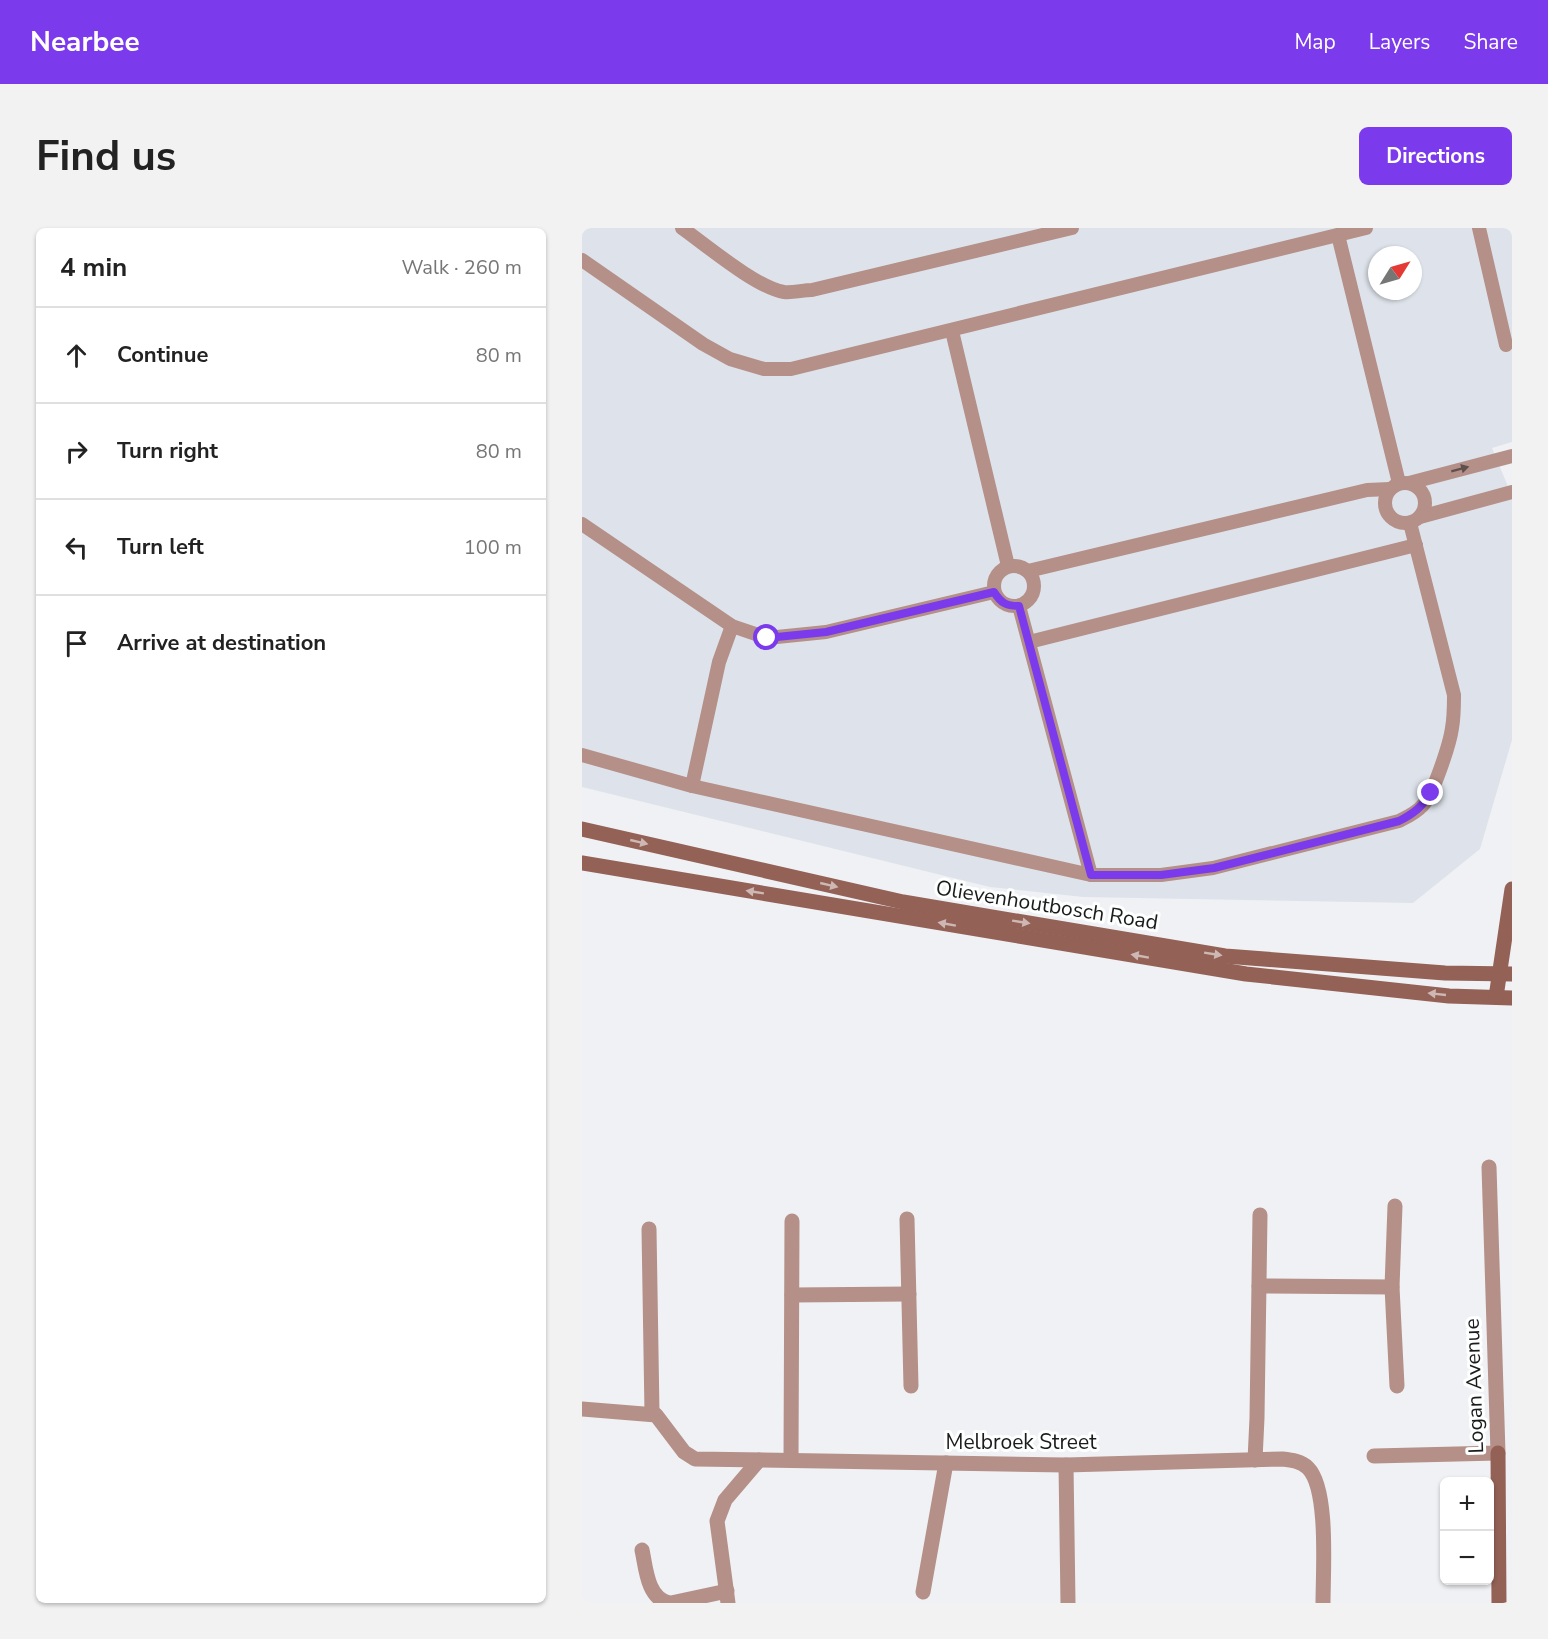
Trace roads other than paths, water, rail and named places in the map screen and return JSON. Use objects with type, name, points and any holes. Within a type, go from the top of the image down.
[{"type":"main road","name":"Olievenhoutbosch Road","points":[[582,830],[903,902],[1225,956],[1445,973],[1505,973]]},
{"type":"main road","name":"Olievenhoutbosch Road","points":[[582,863],[1246,974],[1449,996],[1512,998]]},
{"type":"main road","points":[[1496,997],[1505,973],[1512,889]]},
{"type":"main road","name":"Logan Avenue","points":[[1498,1453],[1499,1603]]},
{"type":"street","name":"Logan Avenue","points":[[1489,1167],[1498,1453]]},
{"type":"street","points":[[1395,1206],[1392,1287],[1397,1386]]},
{"type":"street","points":[[1255,1460],[1260,1215]]},
{"type":"street","points":[[907,1219],[911,1386]]},
{"type":"street","points":[[791,1460],[792,1221]]},
{"type":"street","points":[[582,1409],[652,1413],[649,1228]]},
{"type":"street","points":[[1259,1286],[1392,1287]]},
{"type":"street","points":[[792,1295],[909,1294]]},
{"type":"street","name":"Melbroek Street","points":[[652,1413],[660,1418],[679,1446],[695,1459],[1066,1465],[1282,1459],[1298,1461],[1308,1467],[1316,1480],[1322,1499],[1323,1603]]},
{"type":"street","points":[[1374,1456],[1498,1453]]},
{"type":"street","points":[[642,1550],[652,1590],[657,1598],[670,1603],[728,1597],[717,1521],[725,1500],[759,1460]]},
{"type":"street","points":[[923,1592],[946,1463]]},
{"type":"street","points":[[1066,1465],[1068,1603]]},
{"type":"lane","points":[[682,228],[756,280],[769,288],[785,292],[812,290],[1072,228]]},
{"type":"lane","points":[[582,260],[703,344],[730,359],[764,369],[791,369],[1366,228]]},
{"type":"lane","points":[[1479,228],[1506,345]]},
{"type":"lane","points":[[1338,235],[1399,485]]},
{"type":"lane","points":[[951,331],[1008,566]]},
{"type":"lane","points":[[1028,571],[1367,490],[1399,485],[1512,456]]},
{"type":"lane","points":[[582,755],[692,786],[1091,875],[1161,875],[1214,868],[1399,821],[1424,805],[1431,793],[1452,730],[1454,695],[1416,545],[1415,520],[1424,511],[1425,497],[1416,486],[1399,485],[1385,495],[1385,510],[1396,522],[1415,520],[1512,492]]},
{"type":"lane","points":[[582,524],[732,626],[767,638],[826,632],[994,592]]},
{"type":"lane","points":[[1029,642],[1416,545]]},
{"type":"lane","points":[[1008,566],[1018,566],[1028,571],[1034,580],[1034,591],[1029,600],[1019,606],[1009,606],[1000,601],[994,592],[994,581],[999,572],[1008,566]]},
{"type":"lane","points":[[1019,606],[1091,875]]},
{"type":"lane","points":[[692,786],[719,662],[732,626]]}]
